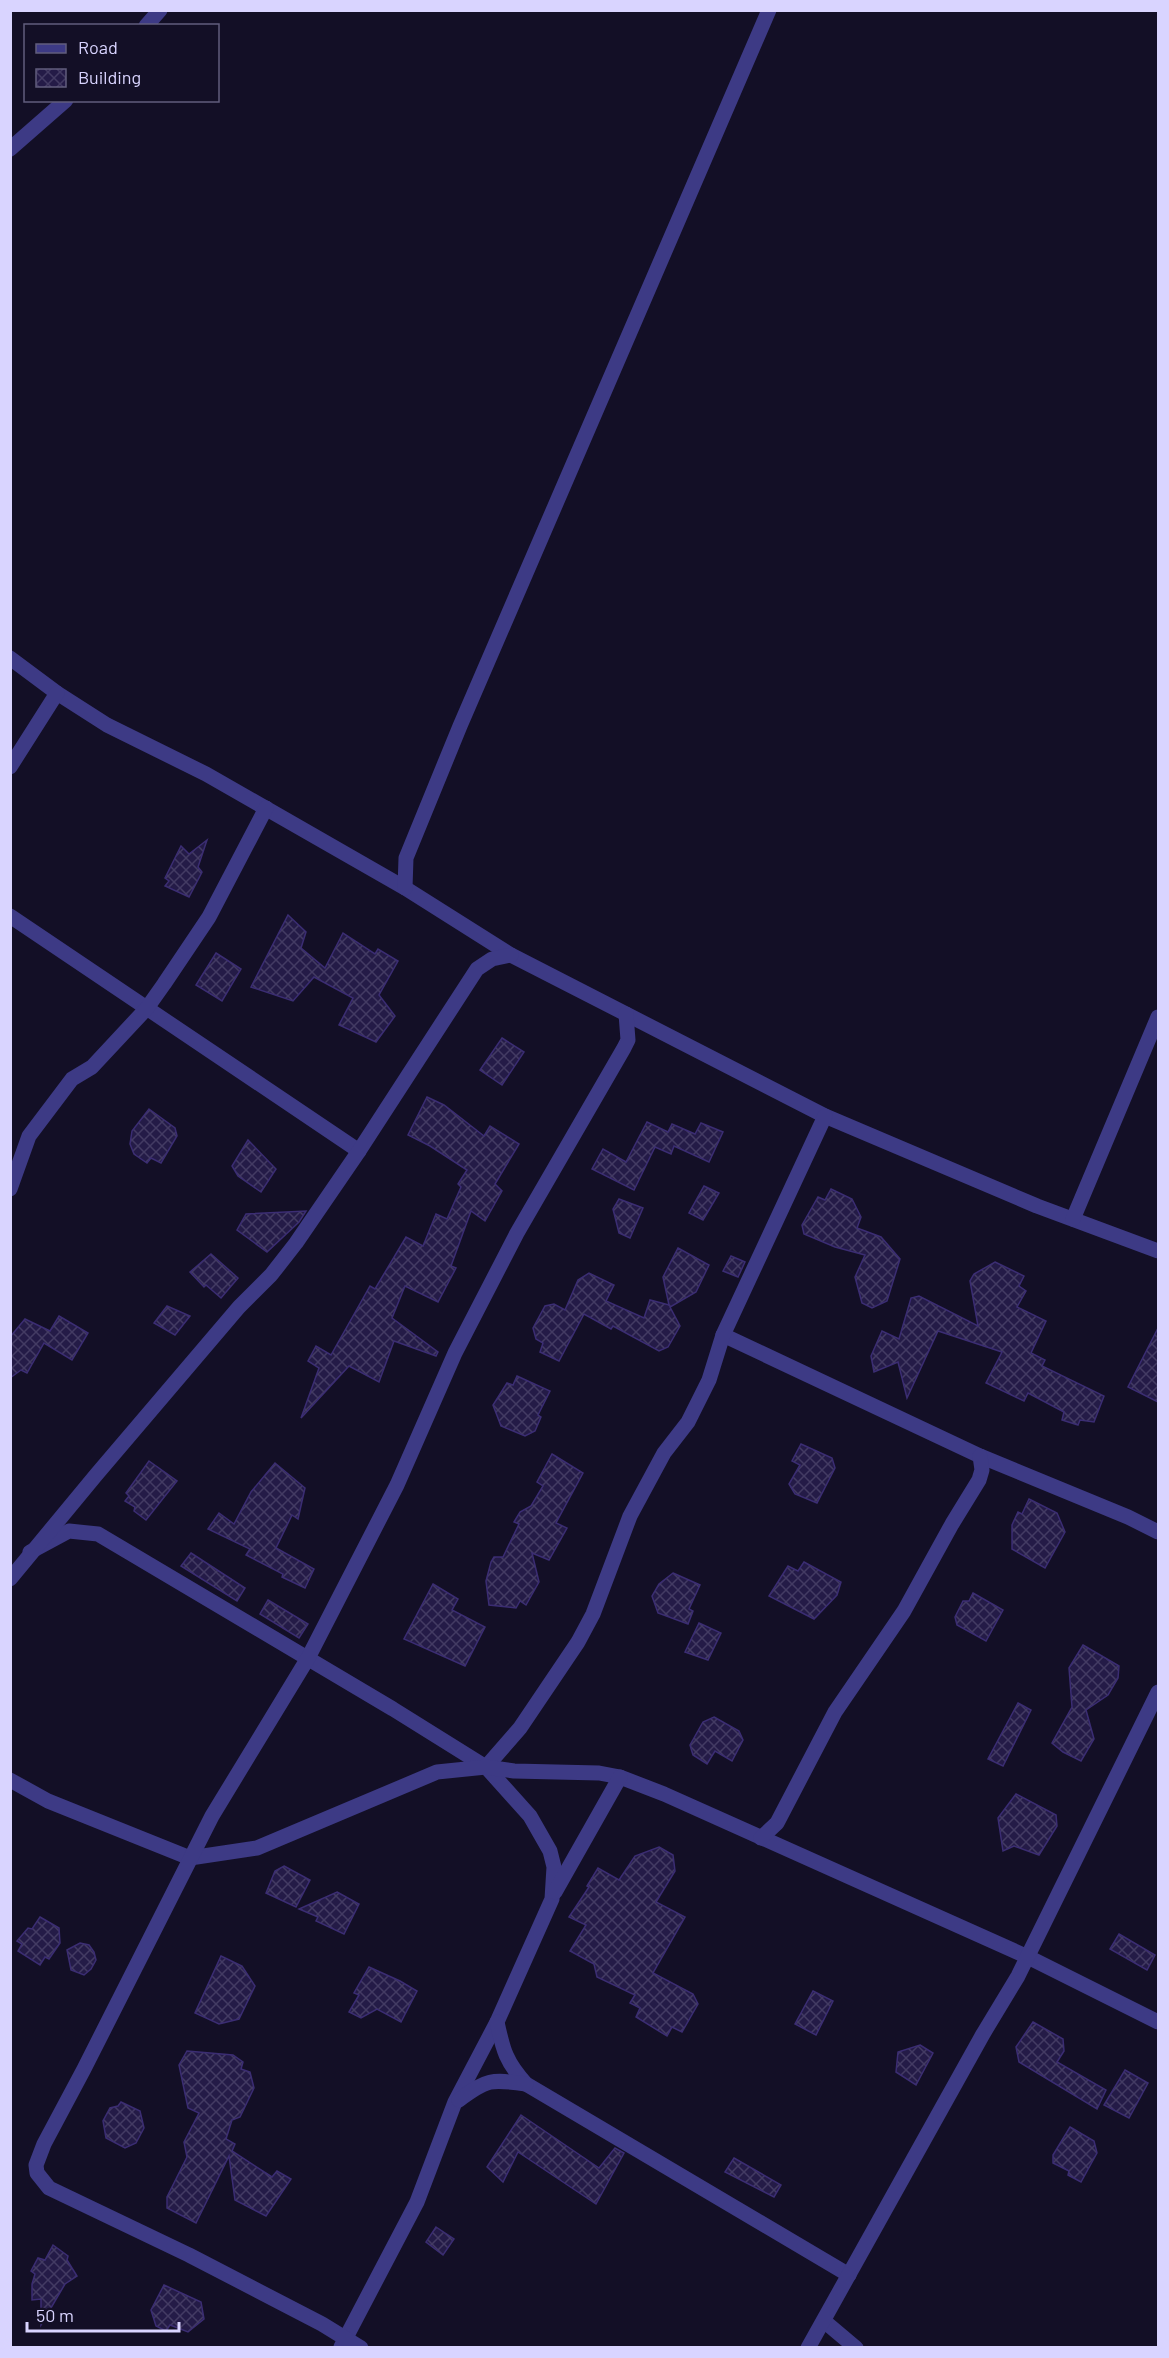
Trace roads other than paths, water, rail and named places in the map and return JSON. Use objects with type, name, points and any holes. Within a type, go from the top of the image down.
[{"type":"street","points":[[148,24],[160,10]]},
{"type":"street","points":[[405,888],[406,858],[460,726],[769,10]]},
{"type":"street","points":[[10,149],[64,102]]},
{"type":"street","points":[[10,658],[57,693],[107,725],[206,774],[266,808],[405,888],[511,955],[825,1116],[1073,1220],[1158,1251]]},
{"type":"street","points":[[10,767],[57,693]]},
{"type":"street","points":[[10,1189],[29,1136],[72,1079],[92,1067],[147,1008],[208,917],[266,808]]},
{"type":"street","points":[[10,916],[359,1151]]},
{"type":"street","points":[[10,1579],[30,1552],[239,1307],[271,1275],[296,1243],[359,1151],[477,969],[492,959],[511,955]]},
{"type":"street","points":[[361,2348],[343,2343],[321,2324],[189,2255],[49,2188],[37,2173],[36,2165],[44,2144],[212,1816],[308,1658],[397,1485],[455,1353],[517,1233],[624,1048],[628,1040],[627,1014]]},
{"type":"street","points":[[1073,1220],[1158,1017]]},
{"type":"street","points":[[486,1767],[520,1728],[578,1642],[592,1614],[630,1516],[664,1453],[688,1422],[709,1380],[723,1335],[825,1116]]},
{"type":"street","points":[[723,1335],[980,1456],[1158,1532]]},
{"type":"street","points":[[761,1838],[777,1823],[835,1712],[904,1611],[952,1524],[980,1480],[982,1470],[980,1456]]},
{"type":"street","points":[[30,1552],[69,1531],[98,1534],[308,1658],[486,1767],[530,1816],[550,1851],[554,1867],[552,1899]]},
{"type":"street","points":[[808,2348],[1028,1957],[1158,1692]]},
{"type":"street","points":[[10,1780],[48,1801],[190,1858],[257,1848],[437,1772],[486,1767],[514,1771],[582,1772],[620,1777],[664,1794],[1028,1957],[1158,2022]]},
{"type":"street","points":[[343,2343],[417,2202],[455,2102],[497,2022],[552,1899],[620,1777]]},
{"type":"street","points":[[497,2022],[503,2053],[511,2068],[526,2084],[849,2275]]},
{"type":"street","points":[[455,2102],[479,2085],[490,2081],[526,2084]]},
{"type":"street","points":[[824,2321],[856,2348]]}]
